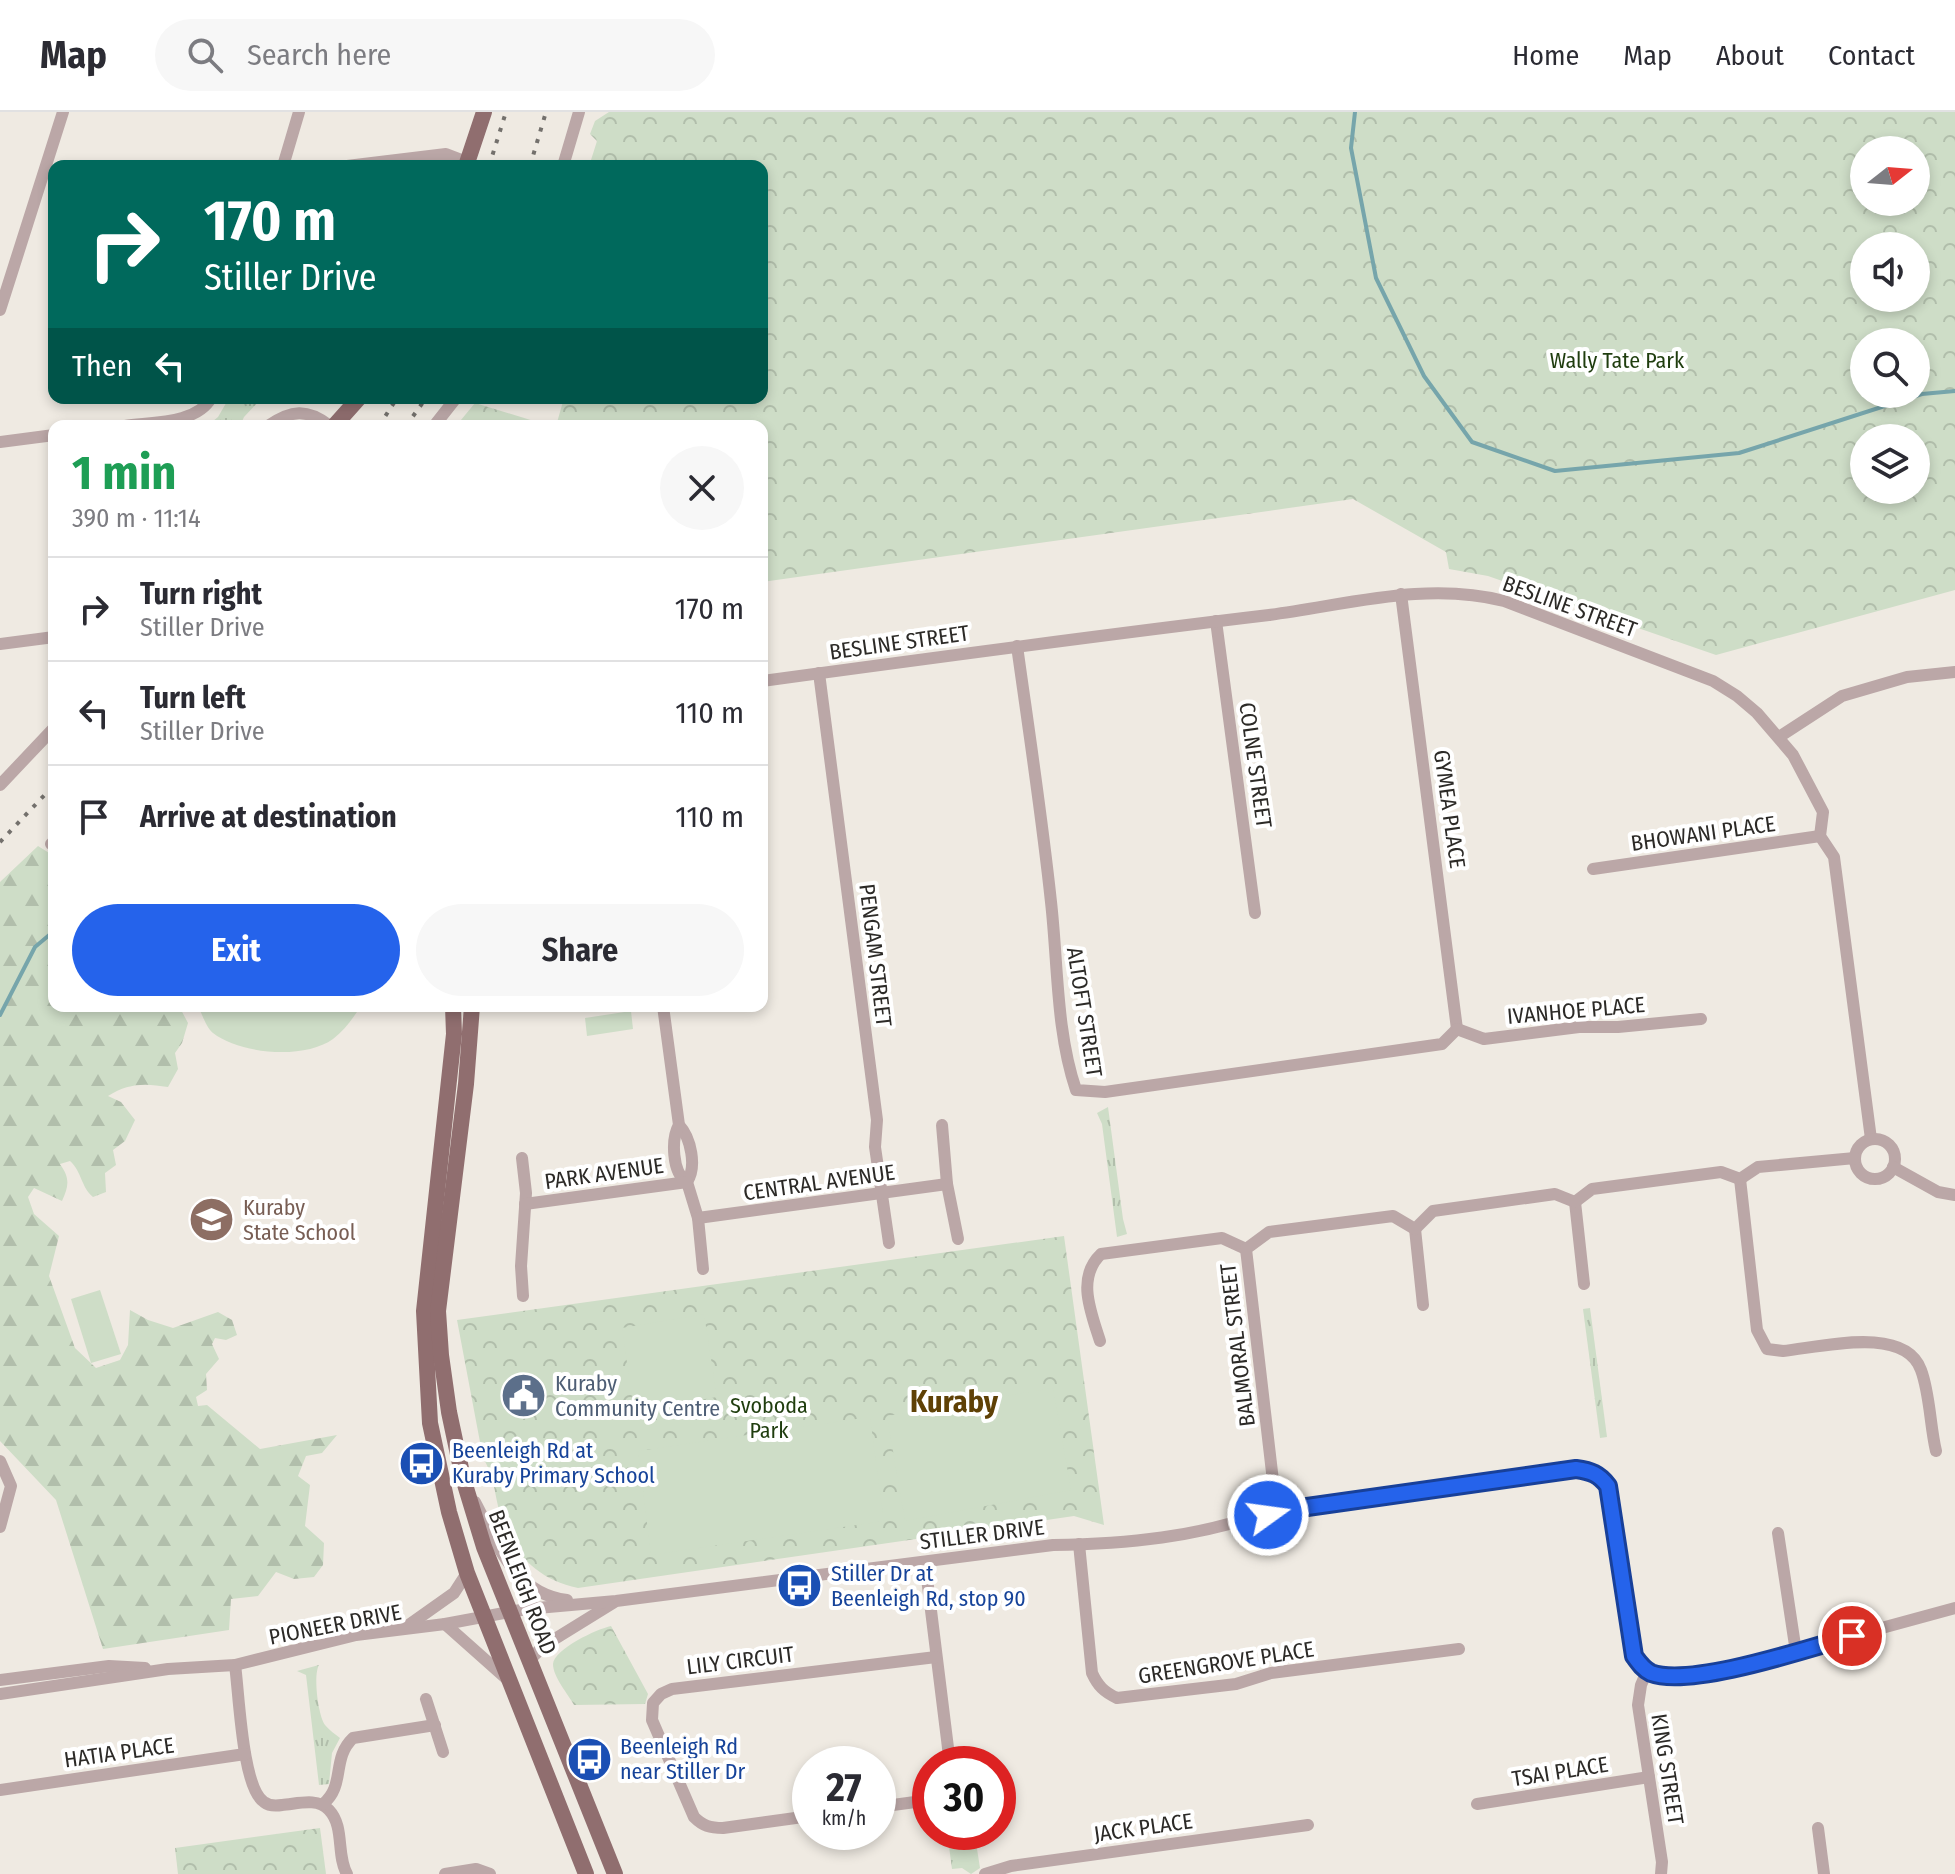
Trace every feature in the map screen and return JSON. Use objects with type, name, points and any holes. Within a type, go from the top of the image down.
[{"type":"main road","points":[[468,160],[484,112]]},
{"type":"main road","points":[[338,420],[353,404]]},
{"type":"main road","name":"BEENLEIGH ROAD","points":[[453,1012],[454,1034],[424,1311],[430,1423],[449,1512],[467,1573],[586,1874]]},
{"type":"main road","name":"BEENLEIGH ROAD","points":[[472,1012],[466,1084],[438,1311],[447,1398],[463,1478],[484,1547],[615,1874]]},
{"type":"street","points":[[0,310],[63,112]]},
{"type":"street","points":[[285,160],[299,112]]},
{"type":"street","points":[[565,160],[579,112]]},
{"type":"street","points":[[396,160],[446,154],[459,160]]},
{"type":"street","points":[[162,420],[199,412],[206,404]]},
{"type":"street","points":[[439,420],[451,404]]},
{"type":"street","points":[[276,420],[285,414],[301,413],[318,420]]},
{"type":"street","points":[[0,442],[48,436]]},
{"type":"street","name":"BESLINE STREET","points":[[768,680],[1310,610],[1401,594],[1479,595],[1518,606],[1713,681],[1737,696],[1779,737],[1793,755],[1823,812],[1820,836],[1834,857],[1871,1139]]},
{"type":"street","name":"GYMEA PLACE","points":[[1401,594],[1457,1029]]},
{"type":"street","name":"COLNE STREET","points":[[1216,621],[1255,913]]},
{"type":"street","points":[[0,644],[48,638]]},
{"type":"street","name":"ALTOFT STREET","points":[[1017,646],[1052,905],[1068,1066],[1076,1090],[1105,1092],[1442,1044],[1457,1029]]},
{"type":"street","points":[[1779,737],[1842,696],[1907,677],[1955,672]]},
{"type":"street","name":"PENGAM STREET","points":[[819,673],[877,1120],[875,1147],[889,1243]]},
{"type":"street","points":[[0,785],[48,734]]},
{"type":"street","name":"BHOWANI PLACE","points":[[1593,869],[1820,836]]},
{"type":"street","points":[[664,1012],[679,1125],[687,1134],[693,1167],[687,1182],[698,1218],[703,1269]]},
{"type":"street","name":"IVANHOE PLACE","points":[[1457,1029],[1484,1039],[1579,1027],[1618,1027],[1701,1019]]},
{"type":"street","points":[[942,1125],[947,1184],[958,1239]]},
{"type":"street","points":[[1871,1139],[1888,1144],[1894,1155],[1893,1167],[1884,1177],[1870,1179],[1859,1171],[1855,1158],[1860,1146],[1871,1139]]},
{"type":"street","name":"PARK AVENUE","points":[[522,1158],[525,1204],[521,1266],[523,1296]]},
{"type":"street","points":[[1740,1179],[1758,1167],[1855,1158]]},
{"type":"street","points":[[1893,1167],[1938,1192],[1955,1195]]},
{"type":"street","points":[[1575,1202],[1592,1189],[1721,1172],[1740,1179]]},
{"type":"street","points":[[1740,1179],[1757,1330],[1767,1349],[1783,1351],[1882,1342],[1899,1346],[1913,1355],[1922,1371],[1936,1451]]},
{"type":"street","name":"PARK AVENUE","points":[[525,1204],[687,1182]]},
{"type":"street","name":"CENTRAL AVENUE","points":[[698,1218],[947,1184]]},
{"type":"street","points":[[1423,1305],[1415,1229],[1433,1211],[1555,1194],[1575,1202]]},
{"type":"street","points":[[1575,1202],[1584,1284]]},
{"type":"street","name":"BALMORAL STREET","points":[[1275,1498],[1246,1249],[1269,1232],[1393,1216],[1415,1229]]},
{"type":"street","points":[[1100,1341],[1091,1314],[1086,1279],[1091,1264],[1101,1254],[1222,1238],[1246,1249]]},
{"type":"street","points":[[0,1461],[11,1486],[0,1527]]},
{"type":"street","points":[[1601,1477],[1610,1465]]},
{"type":"street","points":[[1293,1509],[1576,1469],[1591,1471],[1608,1486],[1634,1656],[1647,1671],[1665,1675],[1724,1671],[1955,1608]]},
{"type":"street","points":[[463,1478],[502,1553],[525,1583],[536,1592],[552,1598],[598,1603]]},
{"type":"street","points":[[1275,1498],[1286,1499],[1293,1509],[1289,1519],[1279,1524],[1270,1519],[1267,1512],[1269,1502],[1275,1498]]},
{"type":"street","name":"STILLER DRIVE","points":[[509,1612],[1053,1545],[1103,1544],[1204,1531],[1267,1512]]},
{"type":"street","points":[[1778,1533],[1796,1652]]},
{"type":"street","name":"GREENGROVE PLACE","points":[[1079,1544],[1092,1673],[1106,1693],[1117,1698],[1236,1684],[1271,1673],[1459,1649]]},
{"type":"street","points":[[925,1562],[948,1746]]},
{"type":"street","points":[[403,1629],[454,1593],[467,1573]]},
{"type":"street","points":[[529,1660],[545,1645],[616,1601]]},
{"type":"street","name":"PIONEER DRIVE","points":[[0,1694],[168,1669],[235,1665],[356,1635],[509,1612]]},
{"type":"street","points":[[445,1624],[508,1680]]},
{"type":"street","name":"LILY CIRCUIT","points":[[792,1818],[723,1828],[701,1824],[694,1817],[652,1720],[653,1703],[661,1694],[672,1689],[936,1657]]},
{"type":"street","points":[[235,1665],[245,1754],[251,1779],[263,1802],[275,1806],[313,1802],[323,1804],[332,1813],[337,1825],[347,1874]]},
{"type":"street","name":"PIONEER DRIVE","points":[[0,1680],[109,1666],[168,1669]]},
{"type":"street","name":"KING STREET","points":[[1647,1671],[1638,1705],[1662,1862],[1661,1874]]},
{"type":"street","points":[[426,1699],[443,1752]]},
{"type":"street","points":[[323,1804],[336,1786],[344,1747],[353,1738],[435,1725]]},
{"type":"street","name":"HATIA PLACE","points":[[0,1790],[245,1754]]},
{"type":"street","name":"TSAI PLACE","points":[[1477,1804],[1649,1777]]},
{"type":"street","name":"JACK PLACE","points":[[985,1874],[1011,1866],[1308,1825]]},
{"type":"street","points":[[1818,1828],[1824,1874]]},
{"type":"street","points":[[445,1874],[476,1869],[490,1874]]},
{"type":"green space","name":"Wally Tate Park","points":[[609,112],[1955,112],[1955,590],[1716,655],[1488,576],[1449,569],[1446,552],[1353,499],[768,581],[768,420],[558,420],[562,404],[768,404],[768,160],[591,160],[597,141],[590,134],[595,121]]},
{"type":"green space","points":[[226,404],[256,404],[243,420],[214,420]]},
{"type":"green space","points":[[474,404],[478,404],[530,420],[461,420]]},
{"type":"green space","points":[[38,846],[48,852],[48,1012],[182,1012],[188,1023],[182,1043],[175,1053],[178,1069],[168,1087],[137,1085],[108,1096],[121,1102],[135,1120],[125,1141],[113,1150],[116,1165],[105,1173],[106,1192],[93,1197],[70,1161],[60,1164],[67,1182],[62,1201],[34,1188],[28,1197],[34,1214],[59,1236],[49,1276],[75,1348],[96,1368],[120,1360],[128,1345],[130,1310],[173,1328],[218,1312],[232,1320],[237,1335],[226,1340],[215,1338],[212,1344],[219,1359],[206,1374],[207,1390],[196,1397],[198,1406],[207,1405],[260,1449],[337,1435],[322,1453],[306,1456],[298,1476],[310,1485],[305,1526],[324,1543],[323,1565],[314,1577],[294,1579],[276,1572],[258,1596],[231,1599],[229,1630],[103,1649],[56,1500],[0,1441],[0,882]]},
{"type":"green space","points":[[201,1012],[357,1012],[333,1039],[321,1046],[289,1052],[239,1046],[213,1033]]},
{"type":"green space","points":[[631,1012],[633,1029],[587,1036],[585,1018]]},
{"type":"green space","points":[[1108,1107],[1127,1234],[1117,1237],[1102,1124],[1097,1113]]},
{"type":"green space","name":"Svoboda Park","points":[[1064,1236],[1104,1525],[1074,1516],[578,1588],[562,1584],[536,1569],[509,1536],[483,1458],[457,1320]]},
{"type":"green space","points":[[100,1290],[121,1354],[91,1363],[71,1299]]},
{"type":"green space","points":[[1590,1308],[1607,1437],[1600,1438],[1583,1309]]},
{"type":"green space","points":[[704,1314],[717,1397],[634,1411],[622,1328]]},
{"type":"green space","points":[[1053,1388],[1071,1490],[905,1521],[887,1416]]},
{"type":"green space","points":[[870,1417],[884,1521],[651,1555],[638,1451]]},
{"type":"green space","points":[[611,1626],[648,1694],[645,1704],[574,1705],[555,1674],[555,1658],[577,1640]]},
{"type":"green space","points":[[319,1665],[316,1686],[320,1713],[325,1725],[340,1738],[332,1753],[329,1784],[319,1785],[306,1675],[297,1671]]},
{"type":"green space","points":[[320,1828],[326,1874],[178,1874],[175,1848]]},
{"type":"green space","points":[[949,1850],[977,1850],[980,1868],[971,1874],[962,1868],[952,1869]]},
{"type":"waterway","points":[[1355,112],[1351,148],[1376,278],[1424,376],[1472,442],[1555,471],[1739,453],[1922,394],[1955,391]]},
{"type":"waterway","points":[[0,1015],[35,947],[48,936]]},
{"type":"railway","points":[[491,160],[506,112]]},
{"type":"railway","points":[[532,160],[546,112]]},
{"type":"railway","points":[[383,420],[393,404]]},
{"type":"railway","points":[[410,420],[422,404]]},
{"type":"railway","points":[[0,842],[48,791]]},
{"type":"place","name":"Kuraby State School","points":[[212,1220]]},
{"type":"place","name":"Kuraby Community Centre","points":[[524,1396]]},
{"type":"place","name":"Beenleigh Rd at Kuraby Primary School","points":[[421,1463]]},
{"type":"place","name":"Stiller Dr at Beenleigh Rd, stop 90","points":[[800,1586]]},
{"type":"place","name":"Beenleigh Rd near Stiller Dr","points":[[589,1759]]},
{"type":"district","name":"Kuraby","points":[[954,1402]]},
{"type":"route","points":[[1268,1515],[1279,1524],[1289,1519],[1293,1509],[1576,1469],[1591,1471],[1608,1486],[1634,1656],[1647,1671],[1665,1675],[1724,1671],[1852,1636]]}]
